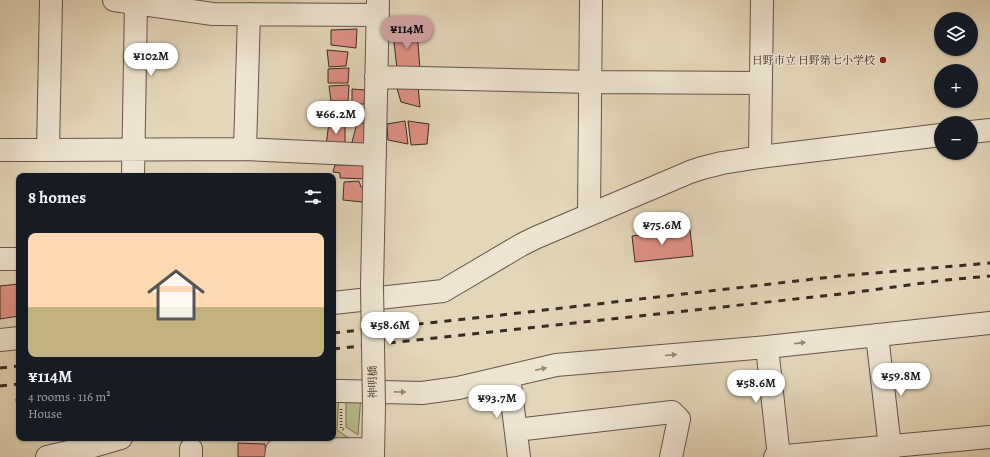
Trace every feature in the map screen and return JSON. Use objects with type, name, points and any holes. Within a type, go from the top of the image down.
[{"type":"street","points":[[48,150],[51,0]]},
{"type":"street","points":[[114,0],[213,14],[248,14],[378,8]]},
{"type":"street","points":[[589,215],[591,0]]},
{"type":"street","points":[[760,157],[762,0]]},
{"type":"street","points":[[133,173],[136,3]]},
{"type":"street","name":"神明橋","points":[[373,453],[374,406],[372,286],[378,8]]},
{"type":"street","points":[[245,148],[248,14]]},
{"type":"street","points":[[376,77],[591,82],[761,83]]},
{"type":"street","points":[[978,131],[990,130]]},
{"type":"street","points":[[336,303],[443,291],[521,246],[589,215],[702,168],[760,157],[934,136]]},
{"type":"street","points":[[0,150],[245,148],[375,155]]},
{"type":"street","points":[[0,259],[16,259]]},
{"type":"street","points":[[336,391],[422,393],[458,388],[556,365],[767,347],[990,323]]},
{"type":"street","points":[[877,335],[889,452]]},
{"type":"street","points":[[0,340],[16,338]]},
{"type":"street","points":[[767,347],[779,457]]},
{"type":"street","points":[[509,376],[519,457]]},
{"type":"street","points":[[516,430],[672,412],[679,419],[671,457]]},
{"type":"street","points":[[775,457],[889,452],[990,437]]},
{"type":"street","points":[[47,457],[90,448],[111,441]]},
{"type":"street","points":[[276,457],[277,450],[373,453]]},
{"type":"green space","points":[[336,394],[339,394],[337,430],[362,447],[273,447],[274,441],[336,441]]},
{"type":"green space","points":[[346,395],[361,396],[358,435],[346,427]]},
{"type":"building","points":[[357,29],[356,48],[331,45],[331,30]]},
{"type":"building","points":[[417,31],[420,69],[397,69],[393,33]]},
{"type":"building","points":[[327,50],[348,52],[346,66],[329,67]]},
{"type":"building","points":[[349,68],[348,83],[328,83],[328,69]]},
{"type":"building","points":[[349,85],[348,101],[331,101],[329,86]]},
{"type":"building","points":[[396,85],[418,86],[420,107],[401,102]]},
{"type":"building","points":[[352,89],[365,90],[364,104],[352,104]]},
{"type":"building","points":[[333,107],[355,107],[356,120],[334,120]]},
{"type":"building","points":[[405,121],[408,144],[388,140],[387,124]]},
{"type":"building","points":[[408,121],[429,124],[427,144],[411,145]]},
{"type":"building","points":[[329,122],[345,124],[345,148],[326,146]]},
{"type":"building","points":[[357,123],[369,123],[369,146],[351,146]]},
{"type":"building","points":[[335,165],[368,165],[368,179],[340,178],[340,173],[333,172]]},
{"type":"building","points":[[359,181],[361,187],[366,188],[362,202],[343,200],[344,182]]},
{"type":"building","points":[[690,230],[693,256],[635,262],[632,236]]},
{"type":"building","points":[[16,284],[16,316],[0,319],[0,286]]},
{"type":"building","points":[[238,443],[265,444],[266,457],[238,457]]},
{"type":"railway","points":[[336,333],[840,276],[990,263]]},
{"type":"railway","points":[[336,349],[842,294],[946,280],[990,276]]},
{"type":"railway","points":[[0,368],[16,366]]},
{"type":"railway","points":[[0,386],[16,384]]},
{"type":"place","name":"日野市立 日野第七小学校","points":[[883,60]]}]
